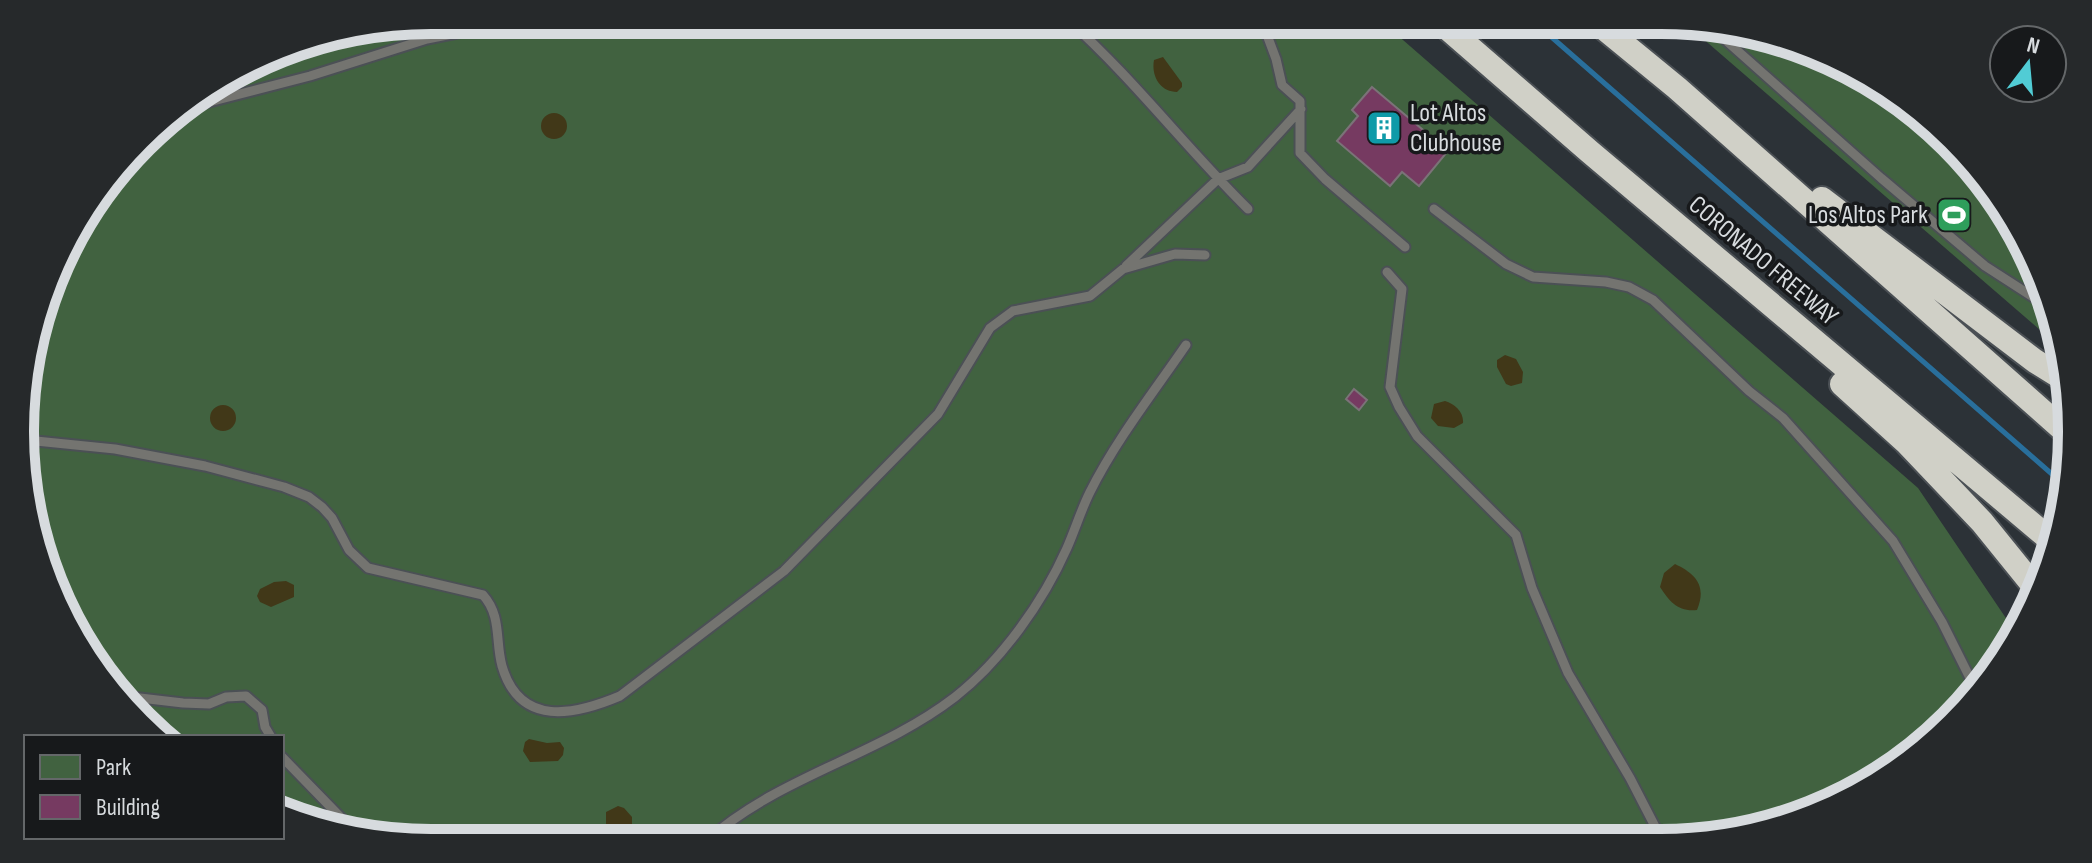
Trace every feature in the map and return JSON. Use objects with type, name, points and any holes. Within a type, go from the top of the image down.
[{"type":"highway","name":"CORONADO FREEWAY","points":[[1454,34],[2044,534]]},
{"type":"highway","points":[[1611,34],[1677,88],[2054,373]]},
{"type":"highway","points":[[1677,88],[2058,425]]},
{"type":"highway","points":[[1590,152],[1906,442],[1982,522],[2029,580]]},
{"type":"lane","points":[[210,102],[452,34]]},
{"type":"lane","points":[[1084,34],[1248,209]]},
{"type":"lane","points":[[1266,34],[1282,85],[1300,101],[1300,153],[1325,179],[1405,247]]},
{"type":"lane","points":[[1725,39],[1985,266],[2035,298]]},
{"type":"lane","points":[[34,441],[115,449],[205,466],[284,487],[309,497],[332,518],[349,550],[368,568],[483,595],[491,604],[499,630],[502,666],[514,691],[536,710],[561,713],[590,708],[620,696],[784,571],[938,414],[990,328],[1013,311],[1090,296],[1218,179],[1248,167],[1301,109]]},
{"type":"lane","points":[[1434,209],[1506,264],[1533,277],[1606,282],[1629,287],[1653,300],[1749,391],[1783,418],[1893,541],[1942,622],[1971,679]]},
{"type":"lane","points":[[1123,269],[1175,254],[1205,255]]},
{"type":"lane","points":[[1387,272],[1402,289],[1390,387],[1399,407],[1417,436],[1516,535],[1532,588],[1568,673],[1656,829]]},
{"type":"lane","points":[[720,829],[800,779],[903,732],[957,696],[1006,646],[1044,594],[1089,493],[1116,446],[1186,345]]},
{"type":"lane","points":[[136,698],[209,704],[226,697],[246,696],[262,710],[270,735]]},
{"type":"lane","points":[[284,759],[341,818]]},
{"type":"green space","points":[[432,34],[1396,34],[1918,488],[2009,623],[2005,630],[1959,694],[1902,747],[1859,776],[1813,799],[1738,821],[1660,829],[432,829],[380,826],[284,801],[284,735],[175,735],[150,713],[101,652],[64,584],[42,509],[34,432],[37,380],[55,304],[87,233],[116,190],[150,150],[190,116],[233,87],[304,55],[380,37]]},
{"type":"green space","name":"Los Altos Park","points":[[1700,36],[1763,48],[1813,64],[1859,87],[1923,133],[1959,169],[2005,233],[2028,279],[2045,335]]},
{"type":"sand","points":[[1163,57],[1182,83],[1177,92],[1161,86],[1155,77],[1154,60]]},
{"type":"sand","points":[[554,113],[563,117],[567,126],[563,135],[554,139],[545,135],[541,126],[545,117]]},
{"type":"sand","points":[[1505,355],[1516,359],[1523,372],[1522,383],[1506,384],[1497,367],[1497,360]]},
{"type":"sand","points":[[1445,401],[1455,406],[1462,415],[1463,423],[1454,428],[1438,426],[1431,418],[1434,404]]},
{"type":"sand","points":[[223,405],[232,409],[236,418],[232,427],[223,431],[214,427],[210,418],[214,409]]},
{"type":"sand","points":[[1675,564],[1698,582],[1701,594],[1697,610],[1675,605],[1660,587],[1664,573]]},
{"type":"sand","points":[[286,581],[294,585],[294,597],[271,607],[260,602],[257,596],[260,589],[274,582]]},
{"type":"sand","points":[[529,739],[560,742],[564,748],[563,755],[558,761],[530,762],[523,751]]},
{"type":"sand","points":[[618,806],[624,808],[632,817],[632,829],[606,829],[606,812]]},
{"type":"building","name":"Lot Altos Clubhouse","points":[[1372,87],[1448,151],[1419,186],[1402,172],[1390,186],[1337,141],[1358,116],[1352,110]]},
{"type":"building","points":[[1354,389],[1367,400],[1359,410],[1346,399]]},
{"type":"waterway","points":[[1548,34],[2055,477]]},
{"type":"place","name":"Lot Altos Clubhouse","points":[[1384,128]]},
{"type":"place","name":"Los Altos Park","points":[[1954,215]]}]
